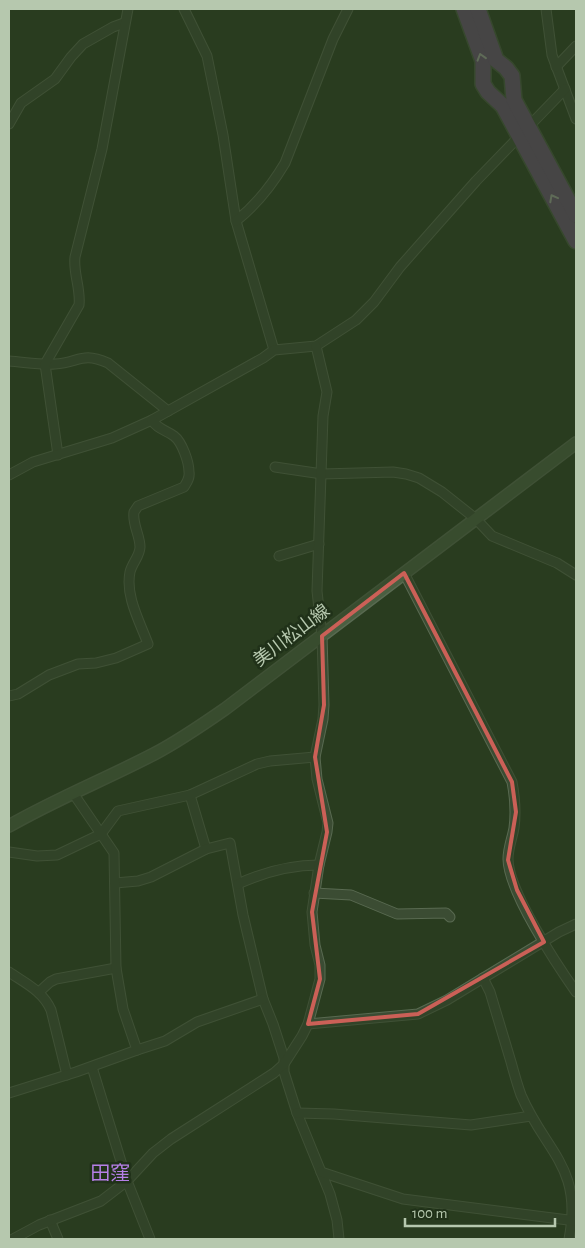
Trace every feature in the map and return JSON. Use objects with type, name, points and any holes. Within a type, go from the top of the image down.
[{"type":"highway","points":[[464,9],[483,61],[483,84],[488,92],[503,106],[525,132],[576,215]]},
{"type":"highway","points":[[478,9],[496,60],[512,76],[514,100],[525,132],[576,241]]},
{"type":"main road","name":"美川松山線","points":[[9,826],[187,735],[225,709],[576,443]]},
{"type":"street","points":[[58,455],[45,364],[79,305],[80,296],[74,267],[75,257],[102,149],[128,9]]},
{"type":"street","points":[[184,9],[207,56],[223,135],[236,221],[274,350]]},
{"type":"street","points":[[236,221],[250,210],[275,179],[285,163],[333,39],[348,9]]},
{"type":"street","points":[[546,9],[552,55],[576,119]]},
{"type":"street","points":[[9,124],[22,103],[55,79],[71,56],[83,44],[124,23]]},
{"type":"street","points":[[556,67],[576,46]]},
{"type":"street","points":[[9,475],[33,462],[112,438],[152,420],[274,350],[316,346],[356,320],[374,302],[406,260],[476,181],[565,89]]},
{"type":"street","points":[[13,1239],[50,1220],[101,1201],[127,1181],[153,1153],[171,1139],[284,1064],[308,1024],[320,979],[320,965],[313,927],[314,893],[328,823],[317,779],[314,757],[323,719],[324,706],[322,636],[317,591],[323,416],[327,392],[316,346]]},
{"type":"street","points":[[9,361],[57,364],[85,357],[99,359],[108,363],[168,411]]},
{"type":"street","points":[[9,696],[18,694],[49,674],[78,664],[96,663],[116,658],[148,644],[130,595],[131,567],[139,554],[140,546],[135,529],[134,512],[138,506],[184,487],[189,478],[184,454],[177,440],[158,427],[152,420]]},
{"type":"street","points":[[275,467],[322,474],[393,472],[419,478],[442,492],[476,519],[492,536],[557,562],[576,575]]},
{"type":"street","points":[[279,556],[319,544]]},
{"type":"street","points":[[404,573],[512,782],[516,812],[508,860],[516,890],[552,958],[576,992]]},
{"type":"street","points":[[9,852],[37,856],[57,854],[101,834],[118,812],[190,795],[257,764],[314,757]]},
{"type":"street","points":[[73,793],[114,853],[116,968],[123,1009],[137,1050]]},
{"type":"street","points":[[190,795],[206,849]]},
{"type":"street","points":[[115,883],[138,881],[151,877],[206,849],[230,843],[243,915],[263,999],[273,1024],[284,1064],[284,1072],[297,1113],[335,1212],[339,1239]]},
{"type":"street","points":[[238,884],[253,877],[308,865],[319,865]]},
{"type":"street","points":[[314,893],[351,895],[397,914],[446,913],[450,917]]},
{"type":"street","points":[[308,1024],[418,1014],[447,1000],[559,932],[576,924]]},
{"type":"street","points":[[39,992],[56,979],[116,968]]},
{"type":"street","points":[[9,972],[39,992],[46,1000],[51,1010],[67,1075]]},
{"type":"street","points":[[483,978],[490,992],[520,1093],[531,1116],[564,1169],[573,1201],[574,1220],[569,1239]]},
{"type":"street","points":[[9,1093],[92,1067],[165,1040],[197,1022],[263,999]]},
{"type":"street","points":[[92,1067],[127,1181],[150,1239]]},
{"type":"street","points":[[297,1113],[334,1114],[472,1125],[531,1116]]},
{"type":"street","points":[[321,1172],[404,1199],[574,1220]]},
{"type":"street","points":[[50,1220],[58,1239]]},
{"type":"highlighted area","points":[[404,573],[512,782],[516,812],[508,860],[517,890],[544,942],[418,1014],[308,1024],[320,979],[312,912],[327,832],[315,757],[324,705],[322,636]]},
{"type":"district","name":"田窪","points":[[110,1174]]}]
